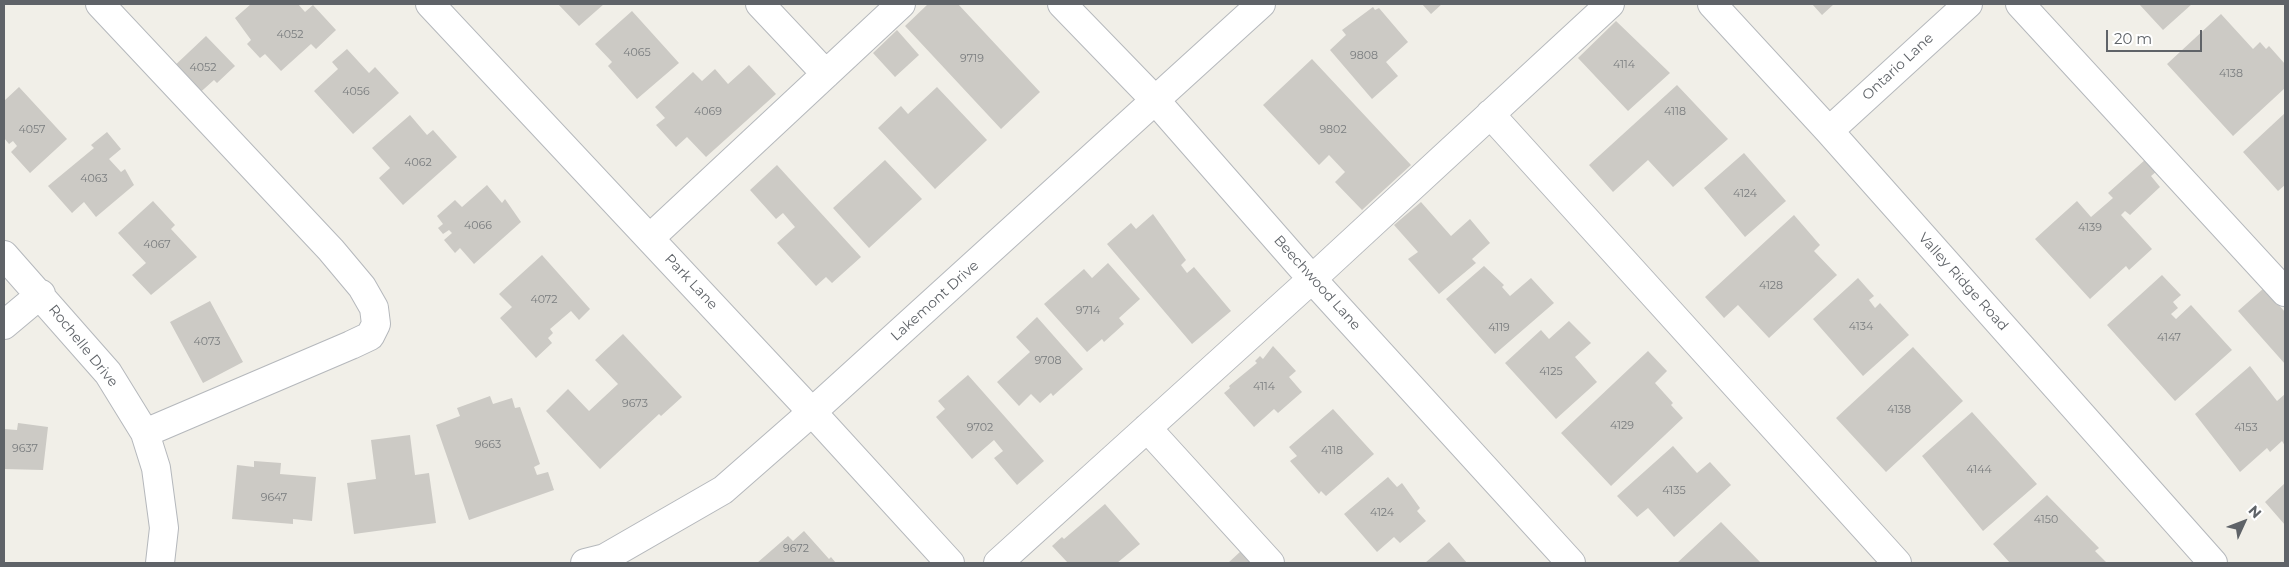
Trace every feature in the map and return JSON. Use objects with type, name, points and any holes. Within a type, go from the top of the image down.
[{"type":"street","points":[[100,4],[331,250],[362,287],[374,308],[376,324],[370,336],[351,345],[145,433]]},
{"type":"street","name":"Park Lane","points":[[430,4],[812,412],[950,563]]},
{"type":"street","points":[[760,4],[826,74]]},
{"type":"street","points":[[650,238],[901,4]]},
{"type":"street","name":"Beechwood Lane","points":[[1062,4],[1155,100],[1312,279],[1571,563]]},
{"type":"street","name":"Lakemont Drive","points":[[585,563],[605,558],[723,490],[812,412],[1261,4]]},
{"type":"street","points":[[998,563],[1312,279],[1610,4]]},
{"type":"street","name":"Valley Ridge Road","points":[[1712,4],[1829,131],[2213,563]]},
{"type":"street","name":"Ontario Lane","points":[[1829,131],[1968,4]]},
{"type":"street","points":[[2020,4],[2285,292]]},
{"type":"street","points":[[1490,114],[1897,563]]},
{"type":"street","name":"Rochelle Drive","points":[[4,255],[41,294],[108,372],[145,433],[156,468],[164,528],[160,563]]},
{"type":"street","points":[[4,325],[41,294]]},
{"type":"street","points":[[1147,428],[1270,563]]},
{"type":"building","points":[[251,4],[298,4],[305,12],[313,5],[336,30],[316,49],[311,44],[281,71],[265,54],[260,58],[247,44],[251,40],[235,18]]},
{"type":"building","points":[[558,4],[604,4],[579,26]]},
{"type":"building","points":[[928,4],[958,4],[1040,92],[1001,129],[905,26]]},
{"type":"building","points":[[1422,4],[1442,4],[1431,14]]},
{"type":"building","points":[[1812,4],[1834,4],[1822,15]]},
{"type":"building","points":[[2139,4],[2192,4],[2163,30]]},
{"type":"building","points":[[1373,7],[1375,10],[1379,8],[1408,42],[1386,62],[1398,76],[1372,99],[1330,50],[1346,35],[1342,30]]},
{"type":"building","points":[[632,11],[679,63],[637,99],[608,66],[612,62],[595,44]]},
{"type":"building","points":[[2221,14],[2253,49],[2260,42],[2266,49],[2269,46],[2285,64],[2285,88],[2233,136],[2167,64]]},
{"type":"building","points":[[1616,21],[1670,73],[1628,111],[1578,58]]},
{"type":"building","points":[[897,30],[919,55],[895,77],[873,53]]},
{"type":"building","points":[[206,36],[235,66],[217,83],[214,80],[195,97],[170,70]]},
{"type":"building","points":[[347,49],[369,73],[375,67],[399,93],[353,134],[314,91],[338,69],[332,62]]},
{"type":"building","points":[[1312,59],[1411,165],[1362,210],[1335,182],[1345,172],[1329,155],[1319,165],[1263,105]]},
{"type":"building","points":[[749,65],[776,94],[706,157],[687,137],[676,147],[656,125],[665,118],[655,107],[693,72],[702,81],[715,69],[728,84]]},
{"type":"building","points":[[1677,85],[1728,139],[1673,187],[1648,160],[1613,192],[1589,165]]},
{"type":"building","points":[[19,87],[67,139],[30,173],[11,152],[17,146],[13,141],[9,144],[4,138],[4,101]]},
{"type":"building","points":[[937,87],[987,140],[935,189],[878,128],[901,106],[908,114]]},
{"type":"building","points":[[2285,113],[2285,185],[2278,191],[2243,152]]},
{"type":"building","points":[[410,115],[427,135],[433,130],[457,157],[403,205],[379,178],[390,168],[372,148]]},
{"type":"building","points":[[107,132],[121,149],[109,159],[121,172],[125,169],[134,185],[96,217],[84,202],[72,213],[48,186],[94,148],[91,145]]},
{"type":"building","points":[[1744,153],[1786,201],[1745,237],[1704,188]]},
{"type":"building","points":[[2146,159],[2157,171],[2151,176],[2160,187],[2130,215],[2125,211],[2121,215],[2152,249],[2129,270],[2126,266],[2090,299],[2035,239],[2077,201],[2091,217],[2113,198],[2108,193]]},
{"type":"building","points":[[885,160],[922,199],[869,248],[833,208]]},
{"type":"building","points":[[777,165],[861,257],[832,283],[826,277],[816,286],[777,243],[795,227],[783,213],[776,219],[750,190]]},
{"type":"building","points":[[487,185],[502,203],[505,199],[521,222],[474,264],[460,248],[455,253],[444,240],[452,233],[449,230],[443,234],[438,228],[443,224],[437,216],[455,200],[462,207]]},
{"type":"building","points":[[153,201],[175,225],[171,229],[197,257],[151,295],[132,275],[146,263],[118,233]]},
{"type":"building","points":[[1421,202],[1451,236],[1470,219],[1490,243],[1472,259],[1476,263],[1439,294],[1408,259],[1418,252],[1394,225]]},
{"type":"building","points":[[1153,214],[1186,260],[1181,265],[1187,273],[1194,267],[1231,311],[1192,344],[1107,244],[1131,223],[1136,229]]},
{"type":"building","points":[[1794,215],[1820,245],[1814,251],[1837,275],[1769,338],[1738,305],[1724,318],[1705,297]]},
{"type":"building","points":[[542,255],[590,309],[579,320],[571,311],[550,329],[553,333],[548,338],[552,343],[536,358],[500,318],[512,307],[499,294]]},
{"type":"building","points":[[1108,263],[1140,299],[1119,318],[1124,324],[1104,342],[1102,339],[1087,352],[1044,304],[1084,269],[1092,278]]},
{"type":"building","points":[[1484,266],[1504,285],[1502,287],[1510,296],[1531,278],[1554,303],[1495,354],[1446,299]]},
{"type":"building","points":[[2162,275],[2181,295],[2173,302],[2178,308],[2171,314],[2176,319],[2191,305],[2232,350],[2175,401],[2107,325]]},
{"type":"building","points":[[1858,278],[1874,296],[1869,300],[1875,308],[1880,303],[1909,335],[1863,376],[1813,319]]},
{"type":"building","points":[[2264,288],[2285,312],[2285,364],[2238,311]]},
{"type":"building","points":[[210,301],[243,362],[203,383],[170,322]]},
{"type":"building","points":[[1037,317],[1083,369],[1053,396],[1051,393],[1040,403],[1031,394],[1019,406],[997,382],[1030,352],[1016,337]]},
{"type":"building","points":[[1569,321],[1591,343],[1575,357],[1597,382],[1556,419],[1505,363],[1541,330],[1549,339]]},
{"type":"building","points":[[623,334],[682,397],[661,416],[659,414],[600,469],[546,411],[568,389],[589,411],[618,384],[595,360]]},
{"type":"building","points":[[1273,346],[1296,371],[1289,377],[1302,392],[1278,413],[1274,409],[1254,427],[1224,393],[1230,388],[1229,386],[1257,363],[1255,361],[1260,356],[1263,359]]},
{"type":"building","points":[[1913,347],[1963,401],[1886,472],[1836,418]]},
{"type":"building","points":[[1648,351],[1667,371],[1655,383],[1673,403],[1671,405],[1683,418],[1611,486],[1561,433]]},
{"type":"building","points":[[2250,366],[2277,401],[2285,394],[2285,446],[2282,441],[2270,452],[2267,448],[2240,472],[2195,414]]},
{"type":"building","points":[[968,375],[1044,461],[1017,485],[994,458],[1003,451],[994,440],[972,459],[936,417],[945,409],[938,401]]},
{"type":"building","points":[[490,396],[493,404],[512,398],[515,408],[520,407],[540,464],[534,467],[537,475],[548,472],[554,490],[469,520],[436,425],[460,416],[457,408]]},
{"type":"building","points":[[1333,409],[1374,454],[1326,496],[1321,491],[1319,494],[1290,461],[1297,456],[1289,447]]},
{"type":"building","points":[[1972,412],[2037,484],[1983,531],[1922,456]]},
{"type":"building","points":[[18,423],[48,427],[43,470],[4,469],[4,429],[17,430]]},
{"type":"building","points":[[410,435],[415,475],[429,473],[436,523],[354,534],[347,483],[376,479],[371,440]]},
{"type":"building","points":[[1673,446],[1697,473],[1710,462],[1731,485],[1674,537],[1648,508],[1637,517],[1617,496]]},
{"type":"building","points":[[254,461],[281,463],[280,474],[316,477],[312,521],[293,519],[293,524],[232,519],[237,465],[254,467]]},
{"type":"building","points":[[1388,477],[1397,487],[1402,483],[1420,508],[1417,511],[1426,521],[1400,543],[1394,537],[1377,552],[1344,514]]},
{"type":"building","points":[[2285,483],[2285,525],[2265,502]]},
{"type":"building","points":[[2047,495],[2099,548],[2095,551],[2107,563],[2010,563],[1993,544]]},
{"type":"building","points":[[1105,504],[1140,544],[1117,563],[1068,563],[1052,546],[1062,537],[1064,539]]},
{"type":"building","points":[[1721,522],[1761,563],[1677,563]]},
{"type":"building","points":[[804,531],[829,559],[831,557],[836,563],[757,563],[788,536],[793,541]]},
{"type":"building","points":[[1449,542],[1467,563],[1425,563]]},
{"type":"building","points":[[1241,551],[1252,563],[1228,563]]}]
